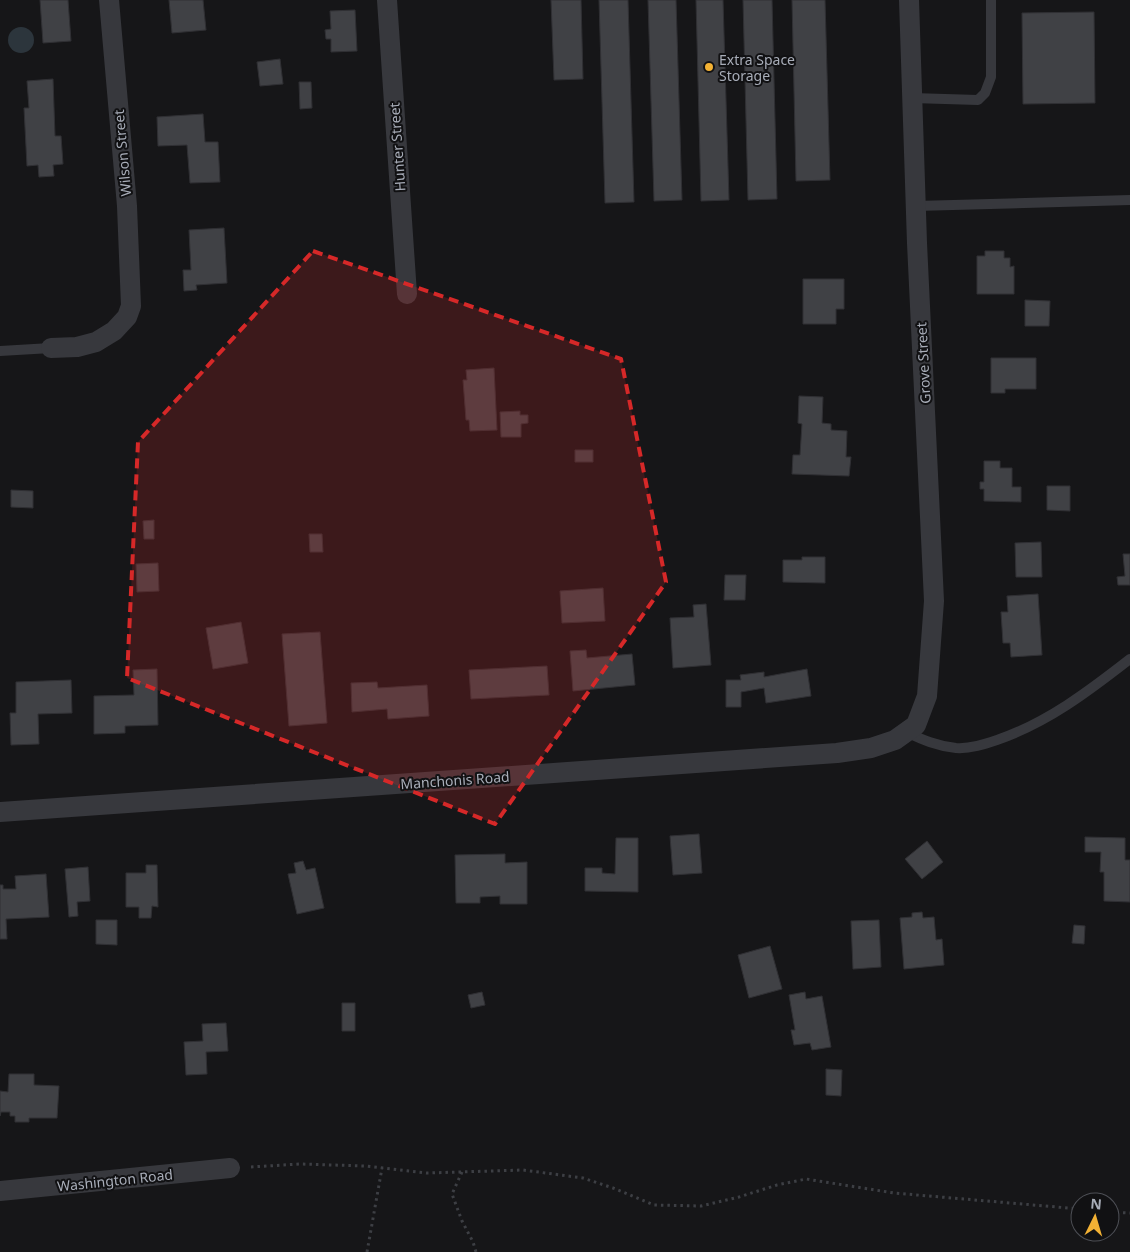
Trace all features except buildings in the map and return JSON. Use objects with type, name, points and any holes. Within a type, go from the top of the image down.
[{"type":"street","name":"Wilson Street","points":[[51,348],[77,347],[96,342],[114,331],[127,317],[131,306],[127,206],[109,0]]},
{"type":"street","name":"Hunter Street","points":[[387,0],[407,294]]},
{"type":"street","name":"Grove Street","points":[[909,0],[916,206],[934,601],[927,696],[911,728]]},
{"type":"street","name":"Manchonis Road","points":[[0,812],[837,753],[871,748],[895,740],[911,728]]},
{"type":"street","name":"Washington Road","points":[[0,1191],[230,1168]]},
{"type":"lane","points":[[912,98],[978,100],[986,93],[991,77],[991,0]]},
{"type":"lane","points":[[916,206],[1130,200]]},
{"type":"lane","points":[[0,351],[51,348]]},
{"type":"lane","points":[[911,728],[930,743],[958,748],[984,744],[1012,735],[1065,707],[1130,659]]},
{"type":"path","points":[[230,1168],[300,1164],[365,1166],[427,1173],[523,1170],[583,1178],[654,1205],[701,1206],[806,1179],[894,1193],[1070,1208]]},
{"type":"path","points":[[367,1252],[382,1168]]},
{"type":"path","points":[[462,1172],[452,1194],[462,1221],[474,1242],[476,1252]]},
{"type":"highlighted area","points":[[313,251],[621,359],[666,582],[495,824],[127,678],[138,442]]},
{"type":"shaded area","points":[[21,27],[30,31],[34,40],[30,49],[21,53],[12,49],[8,40],[12,31]]},
{"type":"place","name":"Extra Space Storage","points":[[709,67]]}]
